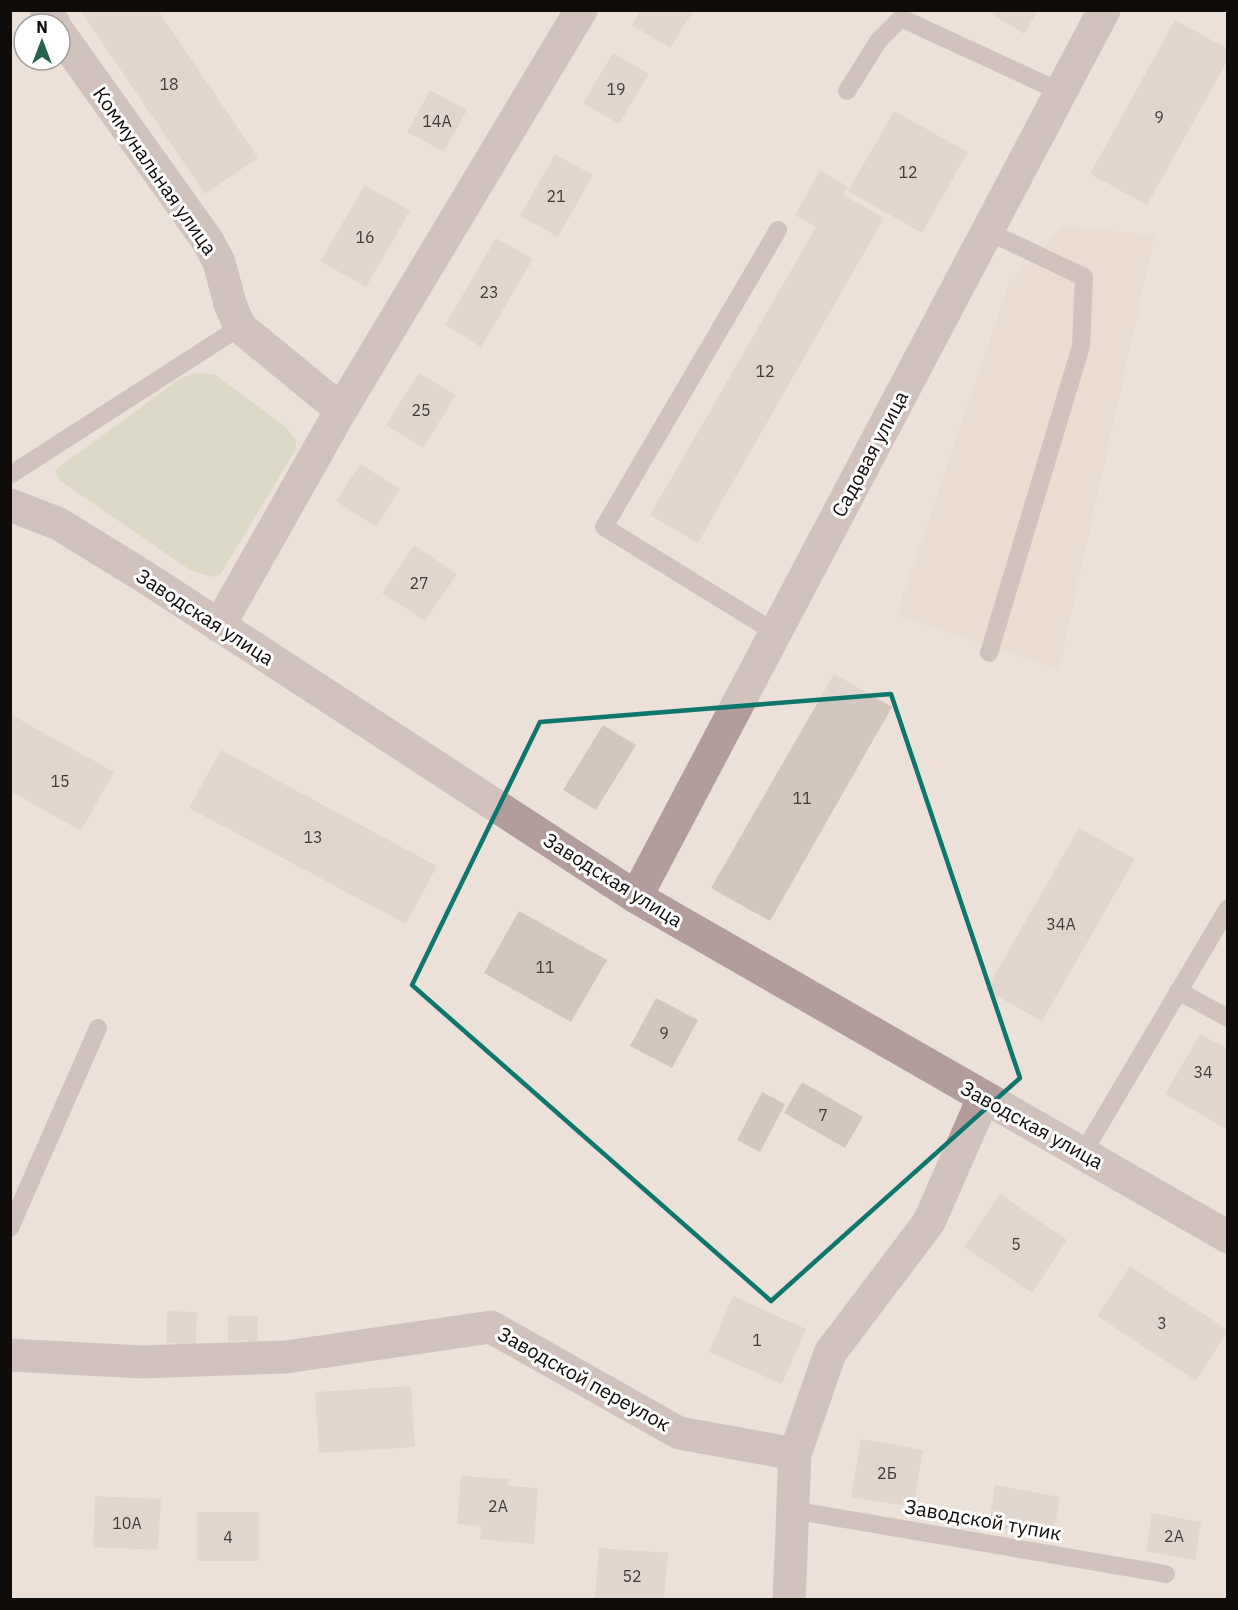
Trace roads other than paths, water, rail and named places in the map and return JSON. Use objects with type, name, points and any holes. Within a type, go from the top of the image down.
[{"type":"street","points":[[219,626],[341,410],[581,10]]},
{"type":"street","name":"Садовая улица","points":[[636,897],[1104,10]]},
{"type":"street","name":"Коммунальная улица","points":[[72,51],[207,240],[219,262],[230,304],[240,327],[341,410]]},
{"type":"street","name":"Заводская улица","points":[[10,505],[59,524],[636,897],[983,1099],[1083,1153],[1227,1237]]},
{"type":"street","points":[[789,1599],[795,1454],[830,1353],[929,1222],[983,1099]]},
{"type":"street","name":"Заводской переулок","points":[[10,1355],[142,1362],[286,1357],[491,1327],[679,1433],[795,1454]]},
{"type":"lane","points":[[847,91],[879,40],[901,18],[1061,92]]},
{"type":"lane","points":[[776,633],[604,527],[778,230]]},
{"type":"lane","points":[[987,231],[1084,277],[1081,346],[989,653]]},
{"type":"lane","points":[[10,475],[240,327]]},
{"type":"lane","points":[[1083,1153],[1227,909]]},
{"type":"lane","points":[[1178,991],[1227,1018]]},
{"type":"lane","points":[[10,1228],[98,1028]]},
{"type":"lane","name":"Заводской тупик","points":[[792,1510],[1166,1574]]}]
